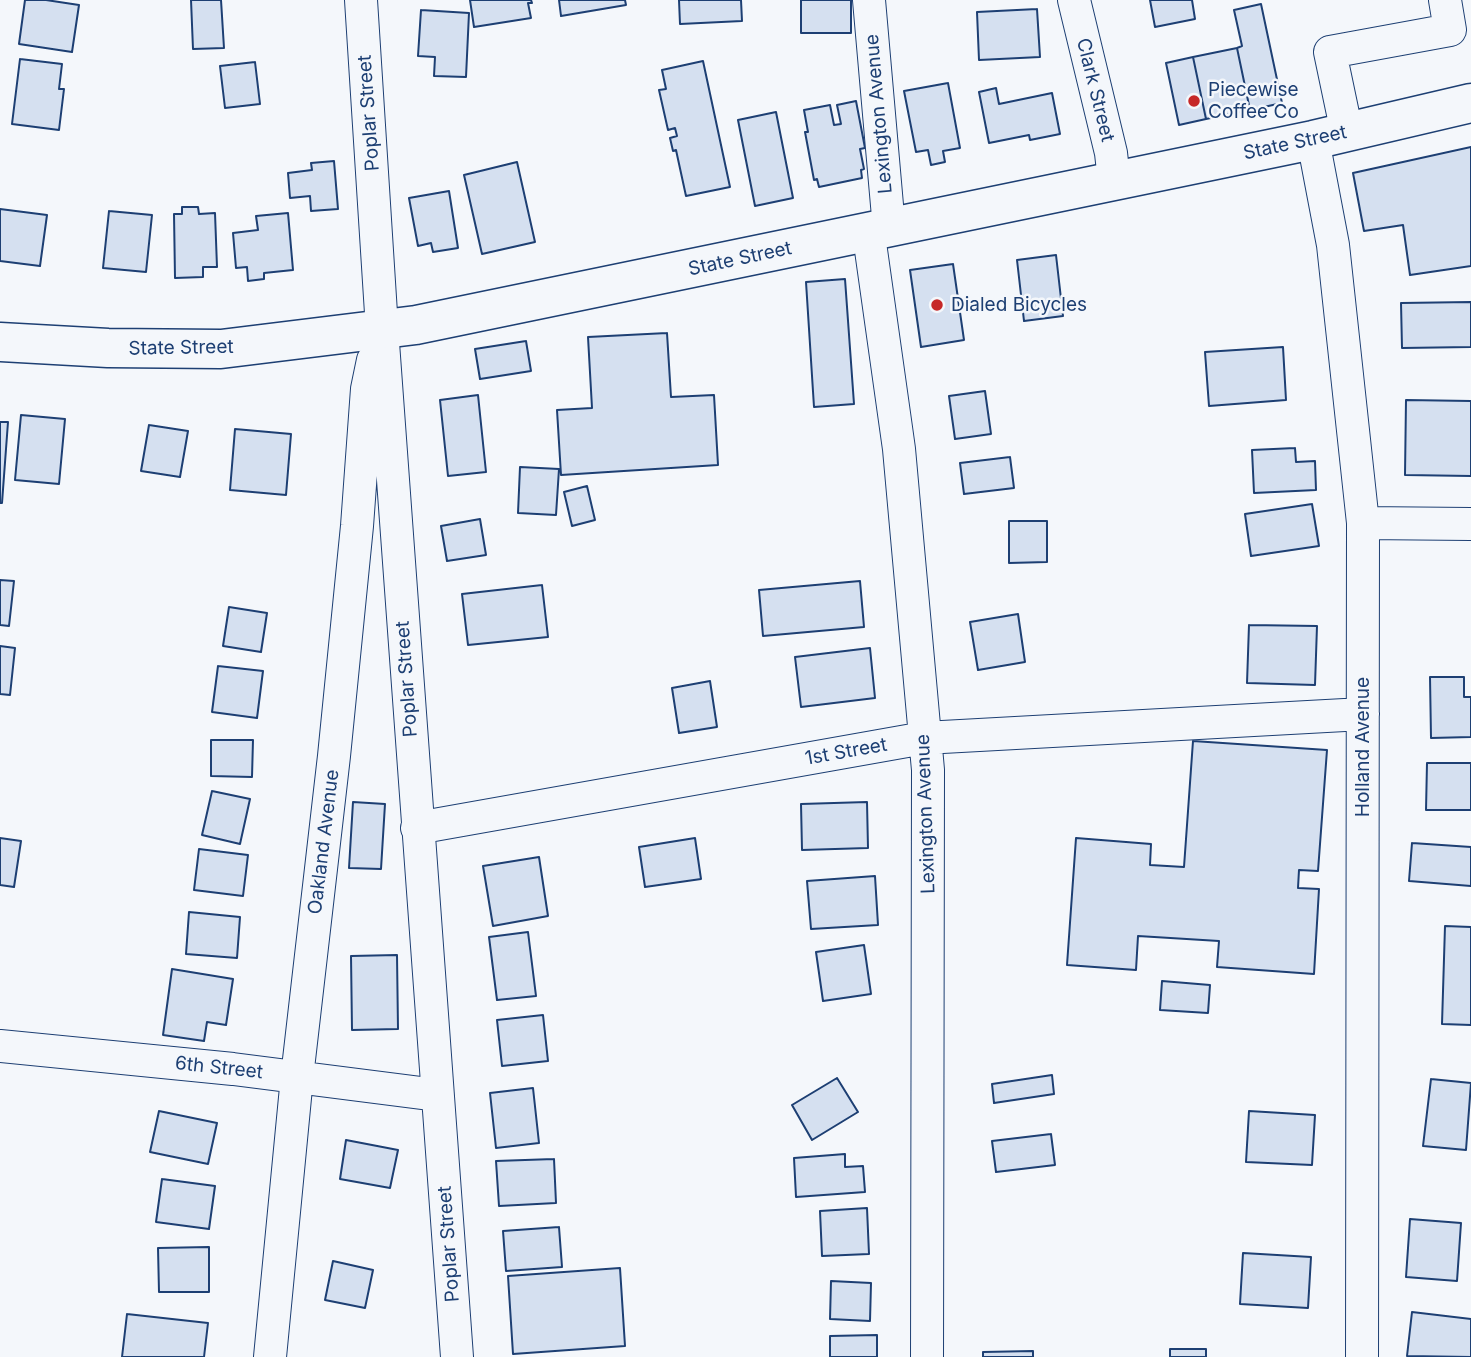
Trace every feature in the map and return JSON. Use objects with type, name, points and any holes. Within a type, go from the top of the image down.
[{"type":"main road","name":"State Street","points":[[0,342],[108,348],[221,349],[416,325],[1330,137],[1471,103]]},
{"type":"street","name":"Poplar Street","points":[[361,0],[417,828],[457,1357]]},
{"type":"street","name":"Lexington Avenue","points":[[869,0],[878,231],[870,243],[899,449],[928,769],[927,1357]]},
{"type":"street","name":"Clark Street","points":[[1074,0],[1111,153],[1114,180]]},
{"type":"street","name":"Holland Avenue","points":[[1362,1357],[1363,523],[1338,287],[1330,137],[1330,52],[1451,30],[1445,0]]},
{"type":"street","name":"Oakland Avenue","points":[[270,1357],[297,1077],[334,756],[357,526],[367,389],[382,328]]},
{"type":"street","points":[[1363,523],[1471,524]]},
{"type":"street","name":"1st Street","points":[[417,828],[924,738],[1363,714]]},
{"type":"street","name":"6th Street","points":[[0,1046],[297,1077],[437,1095]]},
{"type":"building","points":[[25,0],[79,5],[72,52],[19,44]]},
{"type":"building","points":[[191,0],[221,0],[224,48],[193,49]]},
{"type":"building","points":[[470,0],[531,0],[532,3],[528,3],[531,18],[474,27]]},
{"type":"building","points":[[559,0],[625,0],[626,5],[561,16]]},
{"type":"building","points":[[679,0],[741,0],[742,21],[680,24]]},
{"type":"building","points":[[801,0],[851,0],[851,33],[801,33]]},
{"type":"building","points":[[1150,0],[1192,0],[1195,19],[1155,27]]},
{"type":"building","points":[[1261,4],[1282,103],[1250,110],[1237,48],[1242,46],[1234,10]]},
{"type":"building","points":[[1037,9],[1040,57],[979,60],[977,12]]},
{"type":"building","points":[[421,10],[469,13],[466,77],[434,76],[435,57],[418,56]]},
{"type":"building","points":[[1237,48],[1250,110],[1206,119],[1193,57]]},
{"type":"building","points":[[1193,57],[1206,119],[1179,125],[1166,63]]},
{"type":"building","points":[[20,59],[62,64],[59,89],[64,89],[59,130],[12,124]]},
{"type":"building","points":[[703,61],[730,187],[686,196],[676,150],[673,151],[670,138],[677,136],[675,128],[668,130],[659,90],[666,89],[662,70]]},
{"type":"building","points":[[255,62],[260,104],[225,108],[220,66]]},
{"type":"building","points":[[948,83],[960,148],[943,151],[945,162],[931,165],[928,150],[916,152],[904,91]]},
{"type":"building","points":[[996,88],[999,104],[1052,93],[1060,134],[1030,140],[1029,135],[989,143],[979,92]]},
{"type":"building","points":[[856,101],[865,148],[860,149],[864,169],[861,170],[862,178],[819,187],[817,179],[814,180],[805,132],[808,132],[804,110],[830,105],[834,125],[841,124],[837,105]]},
{"type":"building","points":[[776,112],[793,198],[755,206],[738,120]]},
{"type":"building","points":[[1471,147],[1471,266],[1410,275],[1403,225],[1364,231],[1353,173]]},
{"type":"building","points":[[334,161],[338,209],[311,211],[310,196],[290,198],[288,173],[312,170],[311,163]]},
{"type":"building","points":[[517,162],[535,242],[482,254],[464,175]]},
{"type":"building","points":[[449,191],[458,248],[433,252],[431,243],[418,246],[409,198]]},
{"type":"building","points":[[182,207],[198,207],[199,214],[215,213],[217,267],[203,267],[203,277],[175,278],[174,214],[182,214]]},
{"type":"building","points":[[0,209],[47,215],[40,266],[0,261]]},
{"type":"building","points":[[109,211],[152,215],[146,272],[103,268]]},
{"type":"building","points":[[288,213],[293,270],[264,273],[264,279],[248,281],[247,267],[236,268],[233,233],[258,230],[256,216]]},
{"type":"building","points":[[1056,255],[1063,316],[1024,321],[1017,260]]},
{"type":"building","name":"Dialed Bicycles","points":[[953,264],[964,340],[921,347],[910,270]]},
{"type":"building","points":[[845,279],[854,404],[814,407],[806,282]]},
{"type":"building","points":[[1471,302],[1471,347],[1402,348],[1401,303]]},
{"type":"building","points":[[667,333],[671,397],[714,395],[718,465],[561,475],[557,410],[592,408],[588,337]]},
{"type":"building","points":[[526,341],[531,371],[480,379],[475,349]]},
{"type":"building","points":[[1283,347],[1286,400],[1209,406],[1205,352]]},
{"type":"building","points":[[985,391],[991,434],[955,439],[949,396]]},
{"type":"building","points":[[478,395],[486,472],[448,476],[440,400]]},
{"type":"building","points":[[1406,400],[1471,401],[1471,476],[1405,475]]},
{"type":"building","points":[[21,415],[65,419],[59,484],[15,480]]},
{"type":"building","points":[[0,422],[8,422],[2,503],[0,503]]},
{"type":"building","points":[[149,425],[188,431],[180,477],[141,471]]},
{"type":"building","points":[[235,429],[291,434],[286,495],[230,490]]},
{"type":"building","points":[[1295,448],[1296,462],[1315,461],[1316,490],[1254,493],[1252,450]]},
{"type":"building","points":[[1010,457],[1014,488],[964,494],[960,463]]},
{"type":"building","points":[[520,467],[559,469],[556,515],[518,513]]},
{"type":"building","points":[[587,486],[595,520],[572,526],[564,492]]},
{"type":"building","points":[[1312,504],[1319,546],[1251,556],[1245,514]]},
{"type":"building","points":[[480,519],[486,555],[447,561],[441,526]]},
{"type":"building","points":[[1009,521],[1047,521],[1047,562],[1009,563]]},
{"type":"building","points":[[0,580],[14,581],[9,626],[0,625]]},
{"type":"building","points":[[860,581],[864,627],[763,636],[759,590]]},
{"type":"building","points":[[542,585],[548,637],[468,645],[462,594]]},
{"type":"building","points":[[229,607],[267,613],[261,652],[223,646]]},
{"type":"building","points":[[1018,614],[1025,662],[978,670],[970,622]]},
{"type":"building","points":[[1249,625],[1317,626],[1315,685],[1247,683]]},
{"type":"building","points":[[0,646],[15,648],[10,695],[0,694]]},
{"type":"building","points":[[870,648],[875,698],[801,707],[795,657]]},
{"type":"building","points":[[218,666],[263,671],[257,718],[212,712]]},
{"type":"building","points":[[1430,677],[1464,677],[1464,697],[1471,697],[1471,737],[1431,738]]},
{"type":"building","points":[[710,681],[717,727],[679,733],[672,688]]},
{"type":"building","points":[[211,740],[253,740],[252,777],[211,776]]},
{"type":"building","points":[[1193,741],[1327,750],[1318,871],[1299,870],[1298,888],[1319,889],[1314,974],[1217,967],[1219,941],[1138,936],[1136,970],[1067,965],[1076,838],[1151,844],[1150,865],[1184,867]]},
{"type":"building","points":[[1427,763],[1471,763],[1471,810],[1426,810]]},
{"type":"building","points":[[212,791],[250,799],[240,844],[202,835]]},
{"type":"building","points":[[353,802],[385,804],[381,869],[349,868]]},
{"type":"building","points":[[867,802],[868,848],[802,850],[801,804]]},
{"type":"building","points":[[0,838],[21,841],[14,887],[0,885]]},
{"type":"building","points":[[695,838],[701,879],[645,887],[639,847]]},
{"type":"building","points":[[1412,843],[1471,847],[1471,886],[1409,881]]},
{"type":"building","points":[[199,849],[248,855],[243,896],[194,890]]},
{"type":"building","points":[[539,857],[548,916],[493,926],[483,866]]},
{"type":"building","points":[[875,876],[878,925],[811,929],[807,881]]},
{"type":"building","points":[[189,912],[240,917],[237,958],[186,954]]},
{"type":"building","points":[[1445,926],[1471,927],[1471,1025],[1442,1024]]},
{"type":"building","points":[[528,932],[536,996],[497,1000],[489,937]]},
{"type":"building","points":[[864,945],[871,994],[823,1001],[816,952]]},
{"type":"building","points":[[397,955],[398,1029],[352,1030],[351,956]]},
{"type":"building","points":[[172,969],[233,979],[226,1025],[207,1022],[204,1041],[163,1035]]},
{"type":"building","points":[[1162,981],[1210,985],[1208,1013],[1160,1010]]},
{"type":"building","points":[[543,1015],[548,1061],[502,1066],[497,1020]]},
{"type":"building","points":[[1052,1075],[1054,1094],[994,1103],[992,1084]]},
{"type":"building","points":[[837,1078],[858,1112],[812,1140],[792,1105]]},
{"type":"building","points":[[1431,1079],[1471,1083],[1466,1150],[1423,1146]]},
{"type":"building","points":[[533,1088],[539,1143],[496,1148],[490,1093]]},
{"type":"building","points":[[159,1111],[217,1123],[208,1164],[150,1152]]},
{"type":"building","points":[[1249,1111],[1315,1115],[1312,1165],[1246,1162]]},
{"type":"building","points":[[1051,1134],[1055,1165],[996,1172],[992,1141]]},
{"type":"building","points":[[346,1140],[398,1150],[390,1188],[340,1179]]},
{"type":"building","points":[[845,1154],[845,1167],[863,1166],[865,1192],[796,1197],[794,1158]]},
{"type":"building","points":[[554,1159],[556,1203],[499,1206],[496,1161]]},
{"type":"building","points":[[162,1179],[215,1186],[209,1229],[156,1222]]},
{"type":"building","points":[[867,1208],[869,1254],[822,1256],[820,1211]]},
{"type":"building","points":[[1410,1219],[1461,1223],[1457,1281],[1406,1277]]},
{"type":"building","points":[[559,1227],[562,1267],[506,1271],[503,1231]]},
{"type":"building","points":[[209,1247],[209,1292],[159,1292],[158,1248]]},
{"type":"building","points":[[1243,1253],[1311,1257],[1308,1308],[1240,1304]]},
{"type":"building","points":[[333,1261],[373,1270],[365,1308],[325,1300]]},
{"type":"building","points":[[620,1268],[625,1346],[513,1354],[508,1276]]},
{"type":"building","points":[[831,1281],[871,1283],[870,1321],[830,1319]]},
{"type":"building","points":[[1412,1312],[1471,1319],[1471,1357],[1407,1356]]},
{"type":"building","points":[[127,1314],[208,1323],[204,1357],[122,1357]]},
{"type":"building","points":[[877,1335],[877,1357],[830,1357],[830,1336]]},
{"type":"building","points":[[1170,1349],[1206,1349],[1206,1357],[1170,1357]]},
{"type":"building","points":[[1033,1351],[1033,1357],[983,1357],[983,1352]]},
{"type":"place","name":"Piecewise Coffee Co","points":[[1194,101]]},
{"type":"place","name":"Dialed Bicycles","points":[[937,305]]}]
